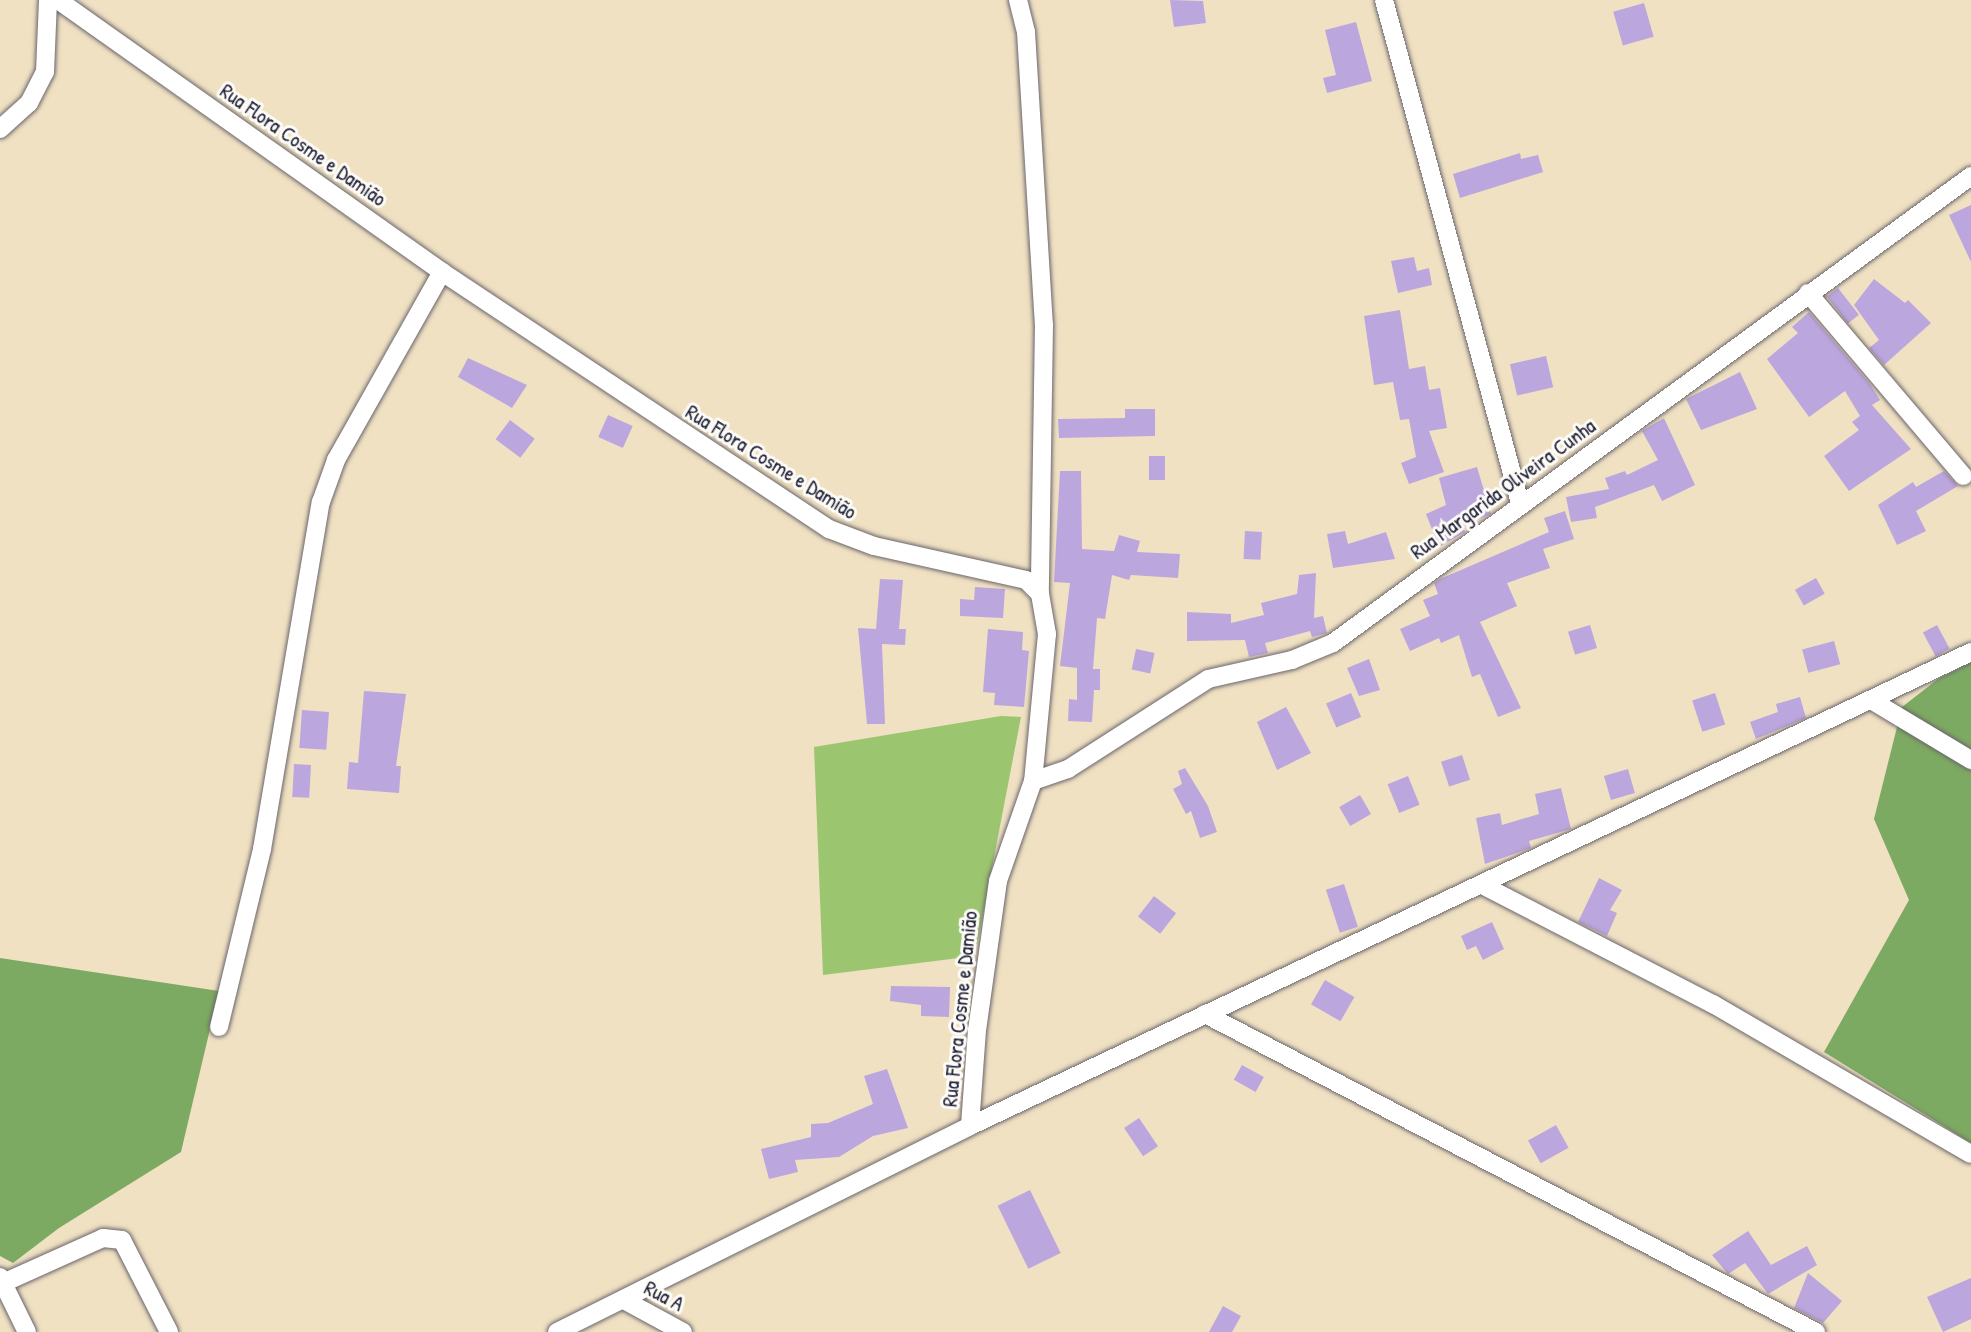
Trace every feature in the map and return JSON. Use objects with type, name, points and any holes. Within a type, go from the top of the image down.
[{"type":"street","points":[[0,129],[29,103],[45,72],[48,0]]},
{"type":"street","name":"Rua Flora Cosme e Damião","points":[[58,0],[442,272],[829,530],[874,546],[1027,580],[1040,594],[1047,634],[1033,781],[999,881],[989,931],[970,1126]]},
{"type":"street","points":[[1018,0],[1026,32],[1044,325],[1040,594]]},
{"type":"street","points":[[1384,0],[1520,503]]},
{"type":"street","name":"Rua Margarida Oliveira Cunha","points":[[1033,781],[1068,769],[1208,679],[1292,660],[1333,643],[1520,503],[1971,176]]},
{"type":"street","points":[[219,1027],[262,849],[321,502],[336,460],[442,272]]},
{"type":"street","points":[[1808,293],[1963,476]]},
{"type":"street","points":[[557,1332],[970,1126],[1484,886],[1714,771],[1971,652]]},
{"type":"street","points":[[1871,700],[1971,760]]},
{"type":"street","points":[[1484,886],[1713,1004],[1971,1154]]},
{"type":"street","points":[[1205,1014],[1816,1332]]},
{"type":"street","points":[[27,1332],[2,1280],[103,1238],[122,1240],[169,1332]]},
{"type":"street","name":"Rua A","points":[[624,1300],[683,1332]]},
{"type":"green space","points":[[1971,662],[1971,1143],[1824,1052],[1909,900],[1874,819],[1902,707],[1938,679]]},
{"type":"green space","points":[[1001,716],[1021,717],[975,956],[823,975],[814,747]]},
{"type":"green space","points":[[0,958],[219,991],[181,1152],[59,1228],[13,1263],[0,1256]]},
{"type":"building","points":[[1170,0],[1203,1],[1206,23],[1174,27]]},
{"type":"building","points":[[1644,3],[1654,37],[1623,45],[1613,12]]},
{"type":"building","points":[[1356,22],[1372,81],[1327,93],[1323,78],[1336,75],[1325,30]]},
{"type":"building","points":[[1520,153],[1521,159],[1538,155],[1543,172],[1460,198],[1453,174]]},
{"type":"building","points":[[1971,205],[1971,262],[1949,215]]},
{"type":"building","points":[[1414,257],[1417,271],[1429,268],[1432,285],[1398,293],[1391,261]]},
{"type":"building","points":[[1874,279],[1905,303],[1908,300],[1931,323],[1884,365],[1869,348],[1879,340],[1854,305]]},
{"type":"building","points":[[1838,288],[1859,315],[1848,323],[1827,297]]},
{"type":"building","points":[[1400,310],[1409,369],[1425,366],[1429,390],[1440,388],[1447,428],[1429,431],[1444,472],[1409,484],[1401,463],[1416,457],[1409,419],[1400,420],[1393,382],[1374,385],[1364,316]]},
{"type":"building","points":[[1809,312],[1870,384],[1880,400],[1872,405],[1911,449],[1849,491],[1824,456],[1859,430],[1852,422],[1860,416],[1845,391],[1809,417],[1767,359],[1798,333],[1792,327]]},
{"type":"building","points":[[1546,356],[1553,387],[1517,396],[1510,364]]},
{"type":"building","points":[[468,358],[527,385],[512,408],[458,377]]},
{"type":"building","points":[[1740,372],[1757,409],[1701,430],[1686,399]]},
{"type":"building","points":[[1125,409],[1155,409],[1155,436],[1059,438],[1058,419],[1125,418]]},
{"type":"building","points":[[608,415],[633,426],[623,448],[598,437]]},
{"type":"building","points":[[1664,418],[1695,485],[1662,501],[1654,485],[1595,507],[1597,518],[1571,522],[1566,497],[1609,489],[1605,478],[1625,471],[1627,475],[1658,460],[1642,431]]},
{"type":"building","points":[[510,420],[535,439],[520,458],[496,439]]},
{"type":"building","points":[[1149,456],[1165,456],[1165,480],[1149,480]]},
{"type":"building","points":[[1477,467],[1491,514],[1463,526],[1465,532],[1439,547],[1426,514],[1446,505],[1439,478]]},
{"type":"building","points":[[1060,471],[1081,471],[1082,549],[1114,551],[1119,535],[1140,541],[1137,552],[1180,554],[1178,578],[1131,575],[1129,580],[1112,575],[1105,619],[1097,618],[1093,669],[1100,669],[1100,690],[1094,690],[1092,722],[1068,721],[1069,699],[1077,700],[1077,668],[1060,666],[1070,583],[1054,582]]},
{"type":"building","points":[[1944,471],[1958,486],[1916,511],[1926,531],[1897,545],[1878,505],[1913,482],[1916,487]]},
{"type":"building","points":[[1565,511],[1574,539],[1543,549],[1550,568],[1507,583],[1517,606],[1480,622],[1521,708],[1498,717],[1480,674],[1472,677],[1459,635],[1441,643],[1439,638],[1410,651],[1400,629],[1430,616],[1423,600],[1438,594],[1434,583],[1549,532],[1544,518]]},
{"type":"building","points":[[1245,531],[1262,532],[1261,560],[1244,559]]},
{"type":"building","points":[[1345,531],[1348,544],[1386,532],[1395,559],[1333,568],[1327,534]]},
{"type":"building","points":[[1316,573],[1314,618],[1323,616],[1327,633],[1312,637],[1310,631],[1265,643],[1268,653],[1249,657],[1245,640],[1187,641],[1187,612],[1231,614],[1231,623],[1264,615],[1261,603],[1297,594],[1299,575]]},
{"type":"building","points":[[1816,578],[1825,594],[1804,605],[1795,590]]},
{"type":"building","points":[[880,579],[903,580],[899,629],[906,629],[905,645],[882,644],[885,724],[867,724],[858,628],[876,629]]},
{"type":"building","points":[[975,587],[1005,589],[1003,618],[960,616],[960,599],[974,600]]},
{"type":"building","points":[[1590,625],[1597,648],[1575,655],[1568,632]]},
{"type":"building","points":[[1937,625],[1950,649],[1936,656],[1923,633]]},
{"type":"building","points":[[988,629],[1023,632],[1022,650],[1029,651],[1024,707],[994,705],[995,693],[983,692]]},
{"type":"building","points":[[1834,641],[1840,664],[1808,673],[1802,650]]},
{"type":"building","points":[[1136,649],[1155,653],[1150,673],[1132,670]]},
{"type":"building","points":[[1369,659],[1380,690],[1359,696],[1347,668]]},
{"type":"building","points":[[364,691],[406,694],[396,766],[401,766],[399,793],[347,789],[349,762],[358,763]]},
{"type":"building","points":[[1351,693],[1361,717],[1336,727],[1326,704]]},
{"type":"building","points":[[1715,693],[1725,724],[1702,732],[1692,700]]},
{"type":"building","points":[[1800,697],[1806,718],[1756,739],[1750,722],[1778,712],[1776,704]]},
{"type":"building","points":[[1286,707],[1311,753],[1277,770],[1257,722]]},
{"type":"building","points":[[302,710],[329,712],[326,750],[299,748]]},
{"type":"building","points":[[1462,755],[1470,780],[1449,787],[1441,762]]},
{"type":"building","points":[[294,764],[311,765],[309,798],[292,797]]},
{"type":"building","points":[[1185,768],[1208,806],[1217,832],[1200,838],[1191,811],[1186,814],[1173,789],[1182,784],[1178,771]]},
{"type":"building","points":[[1628,769],[1635,793],[1611,800],[1604,776]]},
{"type":"building","points":[[1408,776],[1420,805],[1399,813],[1388,784]]},
{"type":"building","points":[[1561,788],[1571,829],[1529,841],[1531,848],[1485,864],[1476,818],[1500,813],[1502,825],[1539,814],[1535,794]]},
{"type":"building","points":[[1360,795],[1371,814],[1350,826],[1339,807]]},
{"type":"building","points":[[1599,878],[1622,890],[1610,910],[1617,913],[1607,936],[1578,922]]},
{"type":"building","points":[[1344,884],[1358,927],[1340,933],[1326,890]]},
{"type":"building","points":[[1154,896],[1176,913],[1160,934],[1138,916]]},
{"type":"building","points":[[1492,922],[1504,949],[1483,960],[1476,946],[1467,950],[1461,936]]},
{"type":"building","points":[[1325,980],[1354,997],[1340,1021],[1311,1004]]},
{"type":"building","points":[[891,986],[950,987],[949,1017],[921,1016],[921,1005],[890,1001]]},
{"type":"building","points":[[1242,1065],[1264,1077],[1256,1092],[1234,1080]]},
{"type":"building","points":[[887,1069],[908,1128],[873,1136],[839,1157],[795,1160],[798,1172],[769,1179],[761,1149],[811,1137],[811,1124],[828,1123],[873,1104],[864,1076]]},
{"type":"building","points":[[1139,1118],[1158,1146],[1143,1156],[1124,1128]]},
{"type":"building","points":[[1556,1125],[1569,1148],[1541,1163],[1528,1141]]},
{"type":"building","points":[[1030,1190],[1061,1253],[1028,1269],[998,1206]]},
{"type":"building","points":[[1748,1231],[1771,1265],[1807,1246],[1817,1265],[1768,1294],[1745,1263],[1728,1274],[1712,1255]]},
{"type":"building","points":[[1808,1273],[1842,1301],[1823,1323],[1794,1308]]},
{"type":"building","points":[[1971,1278],[1971,1319],[1943,1332],[1927,1297]]},
{"type":"building","points":[[1223,1306],[1241,1316],[1232,1332],[1209,1332]]}]
